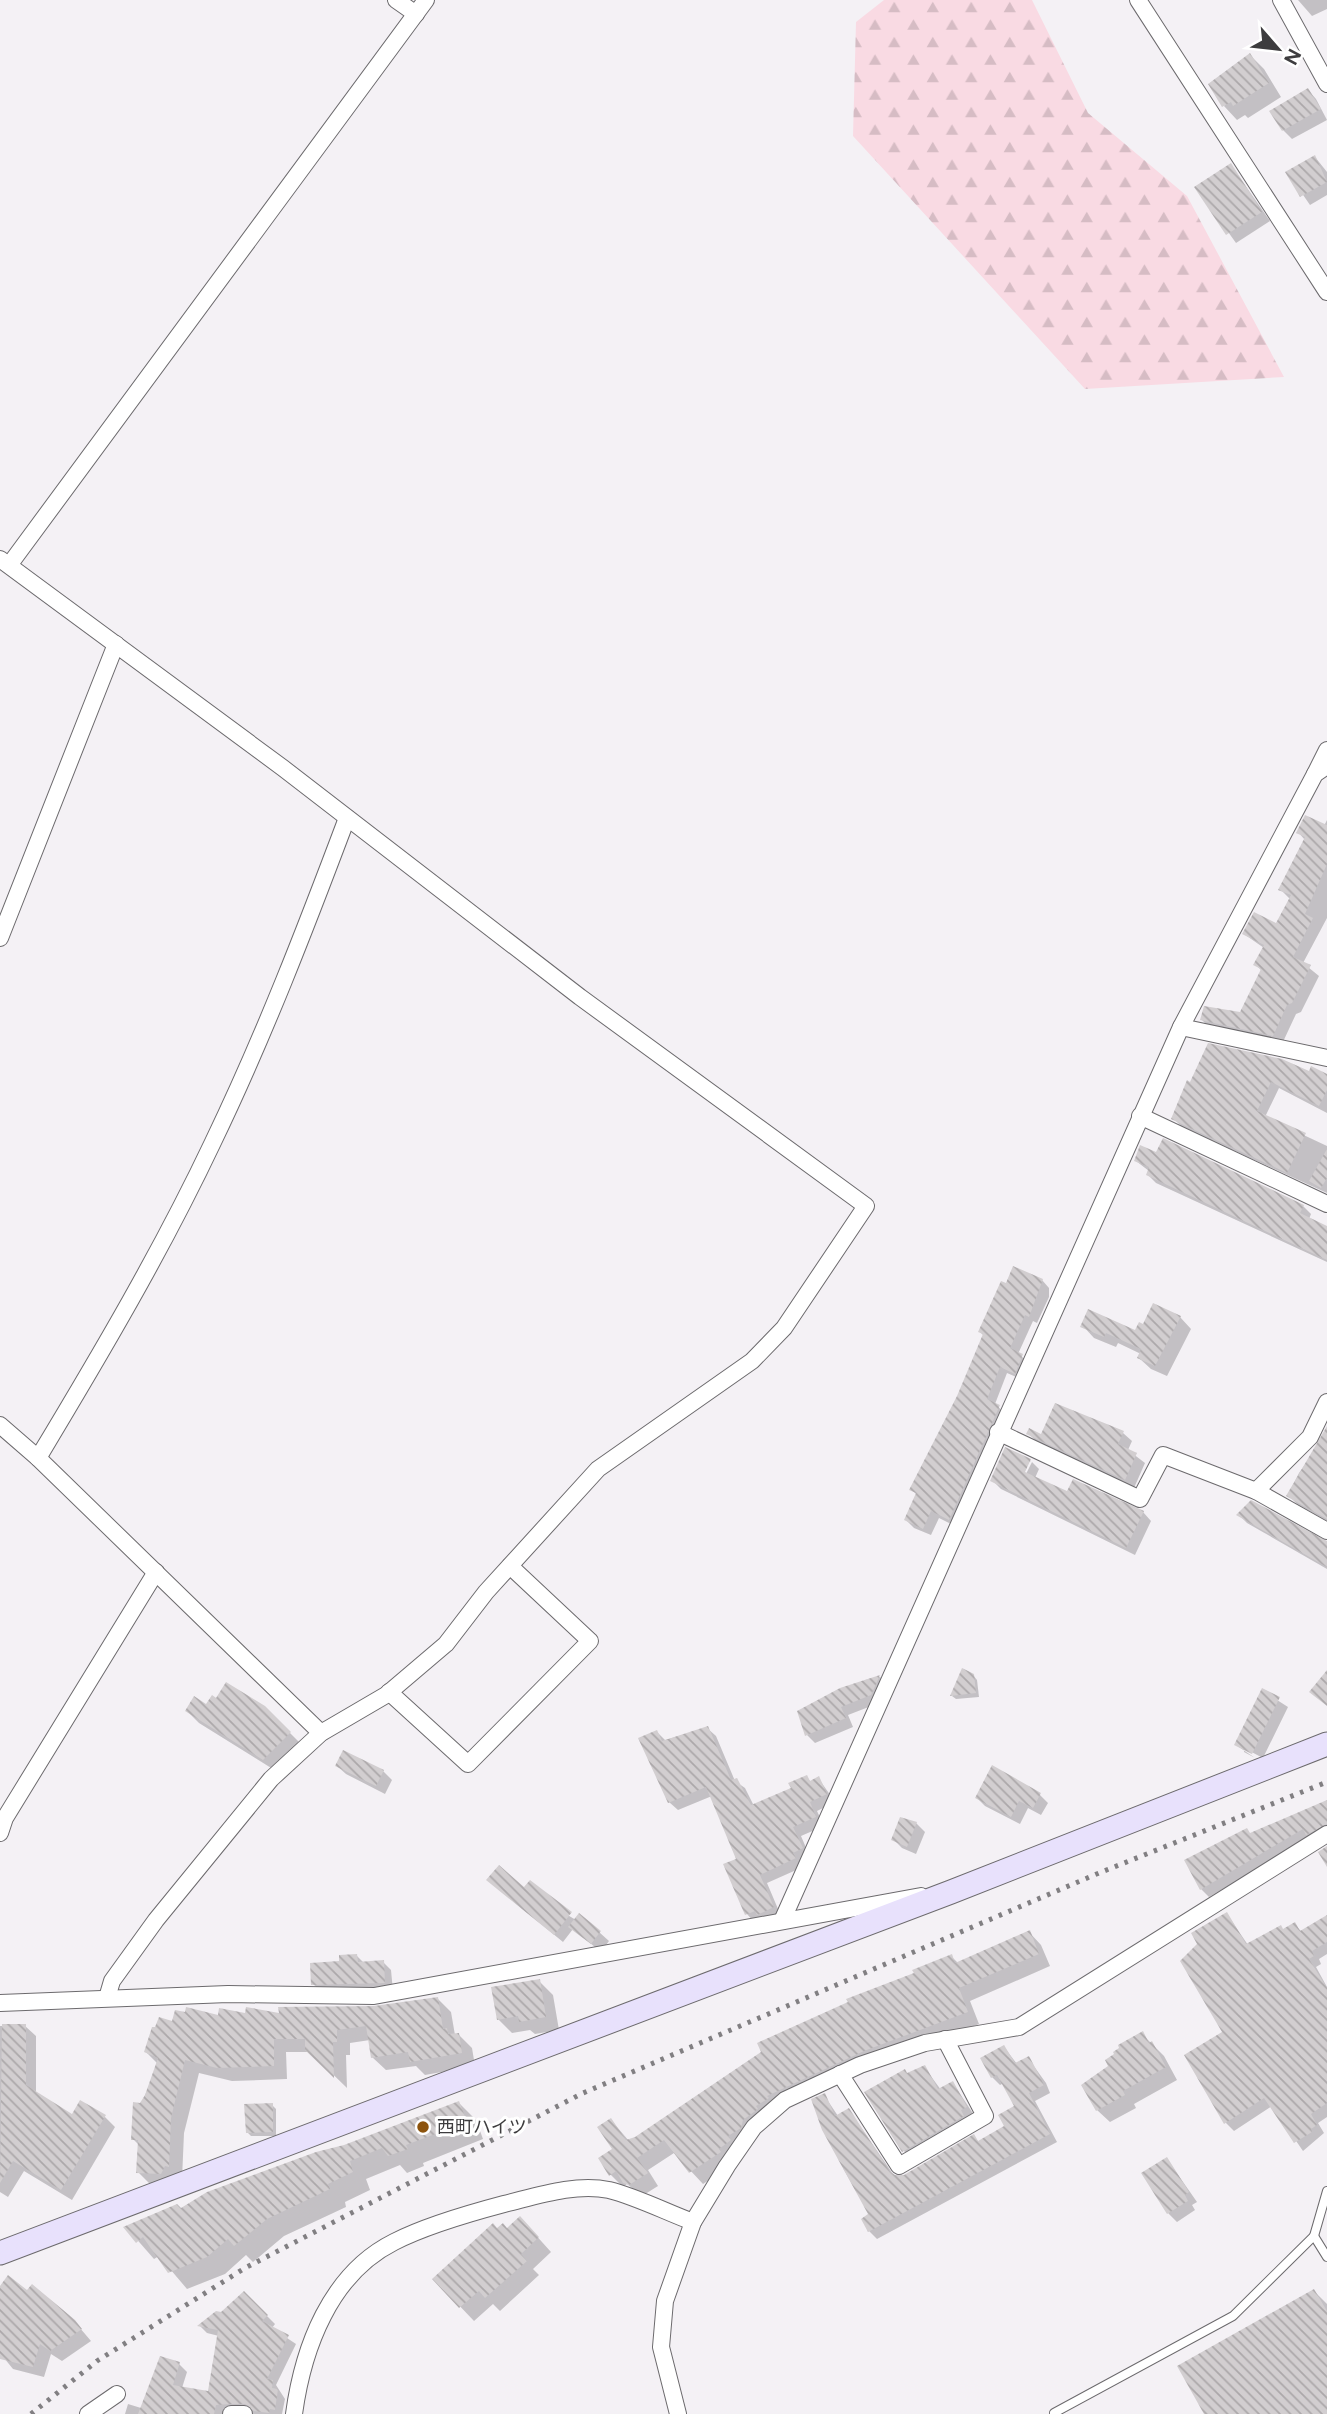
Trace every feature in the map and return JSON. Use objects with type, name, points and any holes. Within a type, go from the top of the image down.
[{"type":"street","points":[[396,0],[416,14]]},
{"type":"street","points":[[107,1998],[112,1982],[156,1920],[271,1779],[321,1733],[389,1692],[446,1644],[510,1566],[598,1469],[752,1361],[776,1336],[866,1206],[580,996],[116,643],[5,562],[426,0]]},
{"type":"street","points":[[1138,0],[1327,292]]},
{"type":"street","points":[[1281,0],[1325,76]]},
{"type":"street","points":[[0,937],[116,643]]},
{"type":"street","points":[[782,1921],[1181,1027],[1321,770],[1327,750]]},
{"type":"street","points":[[38,1458],[146,1269],[213,1143],[288,974],[347,818]]},
{"type":"street","points":[[1181,1027],[1327,1058]]},
{"type":"street","points":[[1140,1116],[1327,1204]]},
{"type":"street","points":[[1256,1491],[1310,1437],[1327,1402]]},
{"type":"street","points":[[0,1425],[38,1458],[321,1733]]},
{"type":"street","points":[[998,1432],[1140,1499],[1163,1455],[1256,1491],[1327,1531]]},
{"type":"street","points":[[389,1692],[468,1764],[590,1641],[510,1566]]},
{"type":"street","points":[[0,1833],[5,1818],[156,1572]]},
{"type":"street","points":[[0,2253],[951,1892],[1327,1744]]},
{"type":"street","points":[[678,2414],[661,2347],[665,2301],[693,2222],[754,2127],[785,2100],[839,2074],[886,2056],[946,2039],[1019,2027],[1327,1834]]},
{"type":"street","points":[[0,2003],[228,1994],[374,1996],[951,1892]]},
{"type":"street","points":[[839,2074],[899,2166],[985,2116],[946,2039]]},
{"type":"street","points":[[294,2414],[313,2335],[323,2316],[345,2281],[393,2242],[486,2209],[554,2191],[608,2190],[693,2222]]},
{"type":"street","points":[[88,2414],[117,2394]]},
{"type":"street","points":[[231,2414],[244,2414]]},
{"type":"lane","points":[[1054,2413],[1233,2316],[1314,2236],[1327,2191]]},
{"type":"lane","points":[[1314,2236],[1327,2257]]},
{"type":"green space","points":[[884,0],[1032,0],[1088,113],[1187,196],[1284,377],[1085,389],[853,136],[856,22]]},
{"type":"building","points":[[1250,53],[1269,83],[1233,106],[1231,102],[1222,107],[1208,84]]},
{"type":"building","points":[[1308,88],[1321,109],[1282,131],[1269,111]]},
{"type":"building","points":[[1315,155],[1327,182],[1300,197],[1285,172]]},
{"type":"building","points":[[1231,163],[1262,212],[1226,235],[1194,187]]},
{"type":"building","points":[[1305,815],[1327,825],[1327,864],[1305,914],[1313,918],[1293,957],[1311,965],[1292,1003],[1287,1005],[1273,1036],[1200,1020],[1204,1006],[1240,1012],[1261,969],[1253,965],[1264,945],[1242,934],[1254,912],[1276,923],[1291,895],[1278,890],[1305,837],[1296,833]]},
{"type":"building","points":[[1208,1043],[1282,1059],[1309,1071],[1311,1066],[1327,1074],[1327,1090],[1319,1106],[1271,1082],[1257,1111],[1306,1133],[1287,1173],[1171,1119],[1187,1080],[1190,1082]]},
{"type":"building","points":[[1163,1138],[1304,1205],[1300,1213],[1327,1226],[1327,1260],[1146,1175],[1149,1167],[1134,1161],[1140,1145],[1156,1152]]},
{"type":"building","points":[[1327,1149],[1327,1178],[1321,1188],[1309,1181]]},
{"type":"building","points":[[1013,1266],[1043,1279],[1029,1317],[1025,1315],[1010,1348],[1023,1354],[1015,1374],[1000,1367],[987,1399],[1000,1405],[949,1520],[931,1511],[923,1529],[904,1520],[916,1493],[909,1490],[957,1396],[983,1334],[978,1332],[1001,1281],[1006,1283]]},
{"type":"building","points":[[1153,1303],[1181,1316],[1155,1366],[1137,1358],[1141,1349],[1106,1333],[1104,1337],[1080,1327],[1088,1309],[1135,1330],[1139,1322],[1143,1324]]},
{"type":"building","points":[[1055,1403],[1124,1431],[1118,1444],[1137,1453],[1125,1480],[1026,1434],[1029,1428],[1041,1434]]},
{"type":"building","points":[[1327,1426],[1327,1519],[1286,1496]]},
{"type":"building","points":[[1005,1447],[1031,1459],[1025,1472],[1067,1491],[1073,1479],[1144,1511],[1126,1548],[990,1481]]},
{"type":"building","points":[[1251,1500],[1327,1541],[1327,1567],[1236,1515]]},
{"type":"building","points":[[962,1668],[974,1674],[976,1693],[950,1696]]},
{"type":"building","points":[[1327,1670],[1327,1706],[1309,1692]]},
{"type":"building","points":[[880,1675],[871,1695],[841,1707],[846,1718],[805,1736],[797,1711],[840,1688]]},
{"type":"building","points":[[226,1682],[265,1706],[291,1732],[263,1760],[185,1711],[194,1696],[206,1704],[212,1695],[216,1698]]},
{"type":"building","points":[[1262,1688],[1280,1697],[1252,1754],[1234,1745]]},
{"type":"building","points":[[708,1726],[731,1780],[737,1778],[751,1805],[791,1788],[788,1783],[807,1775],[810,1781],[819,1776],[827,1794],[810,1802],[816,1817],[793,1827],[803,1848],[793,1853],[796,1858],[760,1875],[774,1907],[757,1915],[755,1911],[745,1915],[723,1864],[736,1859],[706,1787],[668,1803],[638,1738],[657,1730],[662,1741]]},
{"type":"building","points":[[343,1750],[384,1770],[376,1786],[335,1766]]},
{"type":"building","points":[[992,1765],[1041,1793],[1033,1808],[1019,1801],[1011,1817],[975,1798]]},
{"type":"building","points":[[1327,1800],[1327,1824],[1306,1835],[1303,1829],[1200,1890],[1184,1860],[1247,1828],[1250,1833]]},
{"type":"building","points":[[900,1817],[917,1822],[907,1847],[891,1840]]},
{"type":"building","points":[[1327,1846],[1327,1867],[1318,1852]]},
{"type":"building","points":[[499,1865],[524,1887],[530,1880],[572,1912],[554,1935],[486,1880]]},
{"type":"building","points":[[1227,1912],[1246,1944],[1281,1925],[1283,1929],[1295,1922],[1300,1931],[1327,1915],[1327,1942],[1312,1951],[1314,1956],[1309,1959],[1327,1988],[1327,2103],[1311,2114],[1317,2125],[1311,2129],[1312,2132],[1294,2143],[1264,2098],[1224,2124],[1184,2055],[1222,2032],[1180,1961],[1197,1944],[1191,1933]]},
{"type":"building","points":[[579,1913],[601,1931],[591,1944],[568,1927]]},
{"type":"building","points":[[1030,1930],[1039,1954],[959,1988],[968,2012],[864,2051],[767,2096],[769,2098],[756,2106],[758,2109],[743,2120],[741,2128],[728,2136],[731,2140],[719,2149],[721,2152],[689,2173],[664,2140],[637,2158],[648,2173],[629,2185],[623,2183],[616,2171],[609,2176],[598,2158],[612,2149],[597,2127],[611,2118],[626,2140],[635,2137],[761,2052],[757,2043],[848,2002],[846,1999],[914,1973],[912,1970],[952,1954],[955,1963]]},
{"type":"building","points":[[357,1954],[358,1962],[384,1960],[385,1983],[311,1985],[310,1963],[339,1961],[339,1955]]},
{"type":"building","points":[[540,1979],[546,2017],[519,2022],[518,2016],[497,2020],[491,1987]]},
{"type":"building","points":[[438,1997],[443,2029],[447,2028],[448,2034],[459,2033],[462,2053],[410,2062],[408,2052],[371,2058],[366,2026],[337,2030],[337,2042],[333,2042],[334,2078],[305,2050],[305,2039],[274,2039],[274,2066],[217,2068],[185,2060],[171,2118],[169,2167],[165,2166],[161,2174],[136,2173],[138,2140],[131,2140],[133,2102],[140,2103],[145,2095],[158,2058],[144,2052],[152,2027],[155,2027],[159,2017],[172,2021],[175,2010],[185,2012],[186,2007],[218,2015],[219,2008],[245,2013],[246,2007],[279,2013],[278,2007],[374,2006]]},
{"type":"building","points":[[2,2024],[26,2024],[26,2085],[72,2114],[80,2100],[106,2115],[61,2190],[13,2161],[0,2183]]},
{"type":"building","points":[[1143,2031],[1149,2043],[1152,2041],[1166,2067],[1123,2091],[1125,2095],[1096,2111],[1081,2085],[1108,2066],[1105,2060],[1114,2054],[1119,2048],[1118,2045]]},
{"type":"building","points":[[1004,2045],[1015,2063],[1029,2056],[1038,2073],[1044,2085],[1029,2093],[1050,2134],[868,2232],[861,2219],[868,2214],[822,2130],[811,2099],[825,2093],[835,2116],[849,2108],[890,2172],[904,2175],[974,2134],[978,2141],[1004,2126],[998,2115],[1014,2106],[997,2075],[991,2078],[980,2058]]},
{"type":"building","points":[[925,2065],[938,2089],[953,2081],[967,2107],[961,2110],[964,2116],[902,2152],[864,2092],[905,2069],[907,2073]]},
{"type":"building","points":[[459,2101],[467,2122],[406,2145],[408,2149],[388,2156],[382,2148],[350,2161],[353,2172],[328,2184],[330,2189],[267,2219],[234,2246],[228,2239],[207,2257],[168,2273],[143,2237],[136,2243],[123,2227],[177,2204],[181,2208],[207,2192],[316,2152],[344,2145]]},
{"type":"building","points":[[273,2103],[273,2132],[246,2133],[244,2104]]},
{"type":"building","points":[[1167,2157],[1189,2192],[1185,2195],[1188,2201],[1167,2214],[1141,2173]]},
{"type":"building","points":[[520,2216],[539,2237],[521,2254],[527,2261],[485,2298],[479,2291],[459,2308],[432,2279],[493,2223],[497,2228],[503,2223],[507,2228]]},
{"type":"building","points":[[8,2275],[27,2290],[32,2284],[82,2329],[50,2351],[40,2344],[33,2367],[0,2359],[0,2286]]},
{"type":"building","points":[[1314,2289],[1327,2311],[1327,2414],[1204,2414],[1177,2366]]},
{"type":"building","points":[[244,2291],[268,2315],[262,2321],[289,2335],[267,2379],[273,2380],[272,2388],[278,2389],[275,2410],[270,2409],[269,2413],[254,2411],[245,2404],[231,2404],[216,2405],[214,2414],[138,2414],[160,2356],[180,2362],[173,2385],[208,2391],[218,2330],[197,2326],[216,2311],[221,2312]]},
{"type":"railway","points":[[31,2414],[97,2361],[245,2268],[583,2093],[1099,1873],[1327,1782]]},
{"type":"place","name":"西町ハイツ","points":[[423,2127]]}]
